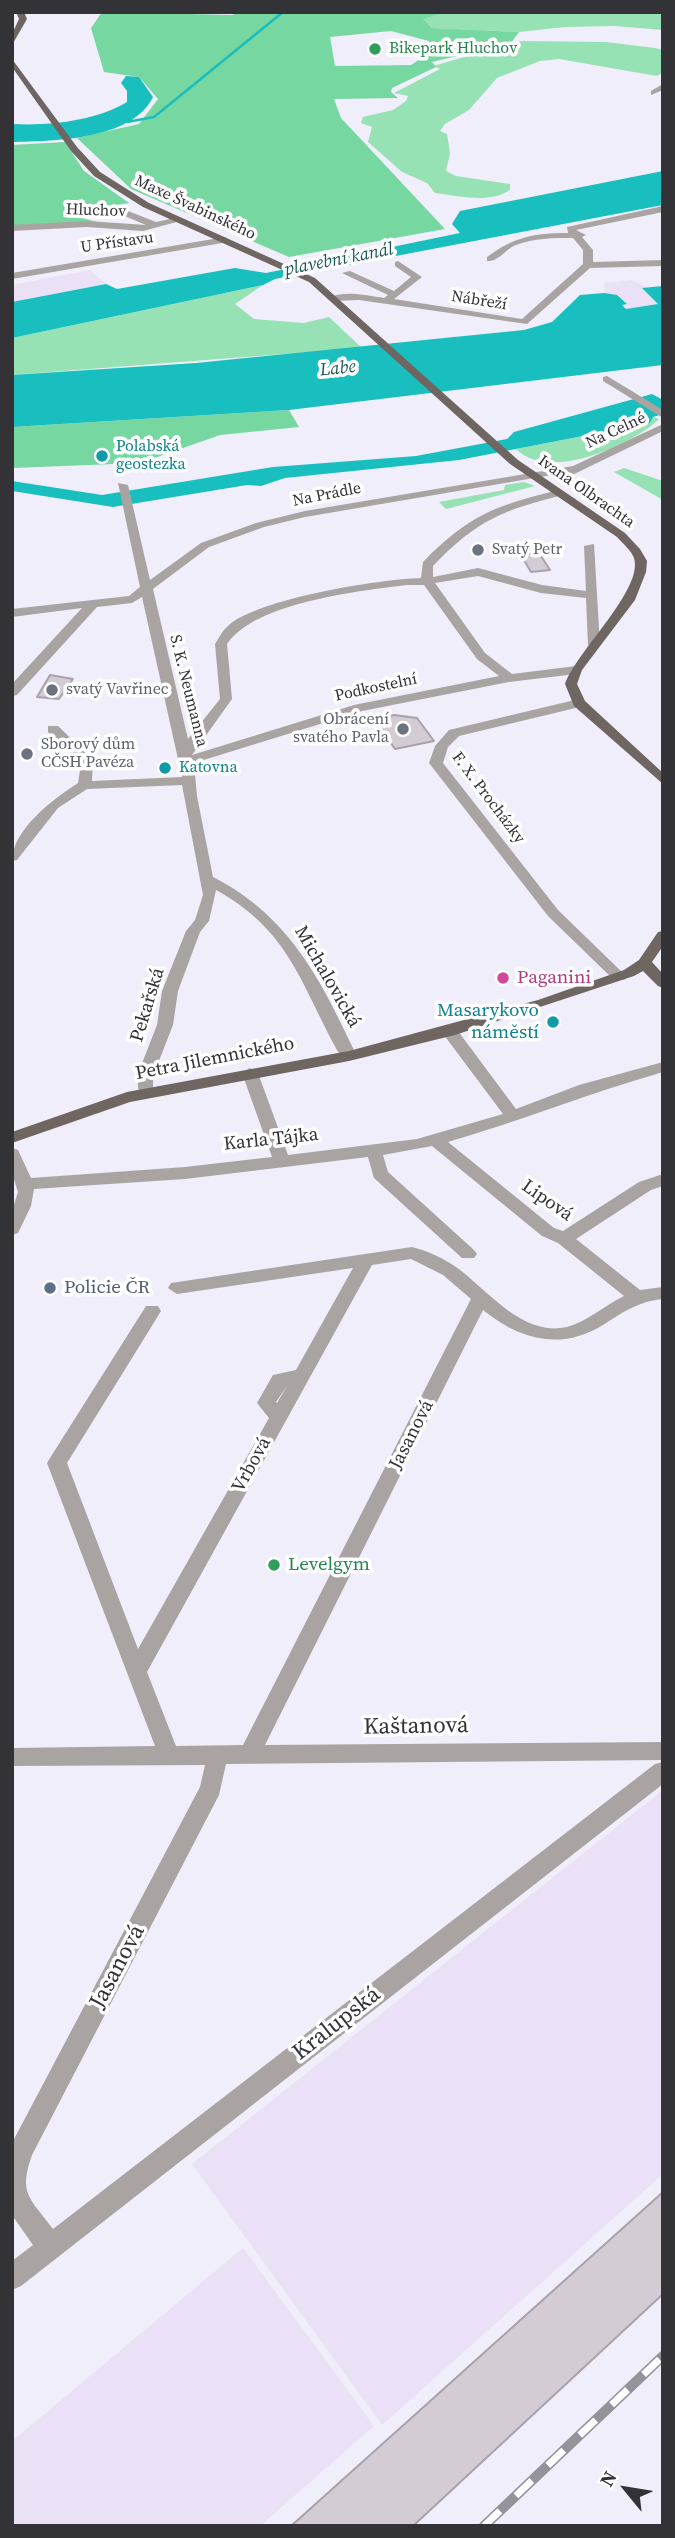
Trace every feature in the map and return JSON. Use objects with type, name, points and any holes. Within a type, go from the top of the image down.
[{"type":"main road","points":[[12,43],[22,16]]},
{"type":"main road","name":"Maxe Švabinského","points":[[12,61],[74,149],[90,168],[115,188],[179,220],[307,277],[364,325]]},
{"type":"main road","name":"Ivana Olbrachta","points":[[364,325],[507,456],[530,475],[621,535],[641,561],[640,572],[629,600],[576,670]]},
{"type":"main road","points":[[576,670],[571,684],[579,703],[663,780]]},
{"type":"main road","points":[[449,1031],[619,977],[644,962],[663,935]]},
{"type":"main road","points":[[644,962],[663,983]]},
{"type":"main road","name":"Petra Jilemnického","points":[[12,1138],[145,1093],[349,1056],[449,1031]]},
{"type":"street","points":[[654,93],[663,86]]},
{"type":"street","points":[[663,209],[570,229],[588,250],[588,265],[663,262]]},
{"type":"street","points":[[123,212],[156,226]]},
{"type":"street","name":"Hluchov","points":[[12,228],[76,224],[156,226],[179,220]]},
{"type":"street","points":[[490,259],[510,244],[551,235],[577,236],[643,221]]},
{"type":"street","name":"U Přístavu","points":[[12,276],[225,240]]},
{"type":"street","points":[[347,273],[389,298],[417,277],[398,264]]},
{"type":"street","name":"Nábřeží","points":[[333,298],[389,298],[524,323],[588,265]]},
{"type":"street","name":"Na Celné","points":[[607,379],[663,415]]},
{"type":"street","name":"Na Celné","points":[[547,485],[570,469],[663,427]]},
{"type":"street","name":"Na Prádle","points":[[12,613],[132,599],[205,545],[233,533],[304,514],[570,469]]},
{"type":"street","name":"S. K. Neumanna","points":[[121,485],[186,756],[209,880]]},
{"type":"street","points":[[509,678],[481,656],[427,582],[427,565],[459,531],[492,510],[559,493]]},
{"type":"street","points":[[590,546],[594,645]]},
{"type":"street","points":[[333,601],[478,572],[541,589],[592,595]]},
{"type":"street","points":[[186,756],[226,699],[221,644],[233,628],[296,603],[402,581],[427,582]]},
{"type":"street","points":[[12,692],[93,604]]},
{"type":"street","name":"Podkostelní","points":[[186,756],[313,719],[509,678],[576,670]]},
{"type":"street","name":"F. X. Procházky","points":[[579,703],[454,733],[442,746],[436,763],[554,913],[585,947],[619,977]]},
{"type":"street","points":[[52,729],[88,763],[84,785]]},
{"type":"street","points":[[12,857],[53,805],[84,785],[189,781]]},
{"type":"street","name":"Michalovická","points":[[209,880],[248,901],[284,936],[312,981],[349,1056]]},
{"type":"street","name":"Pekařská","points":[[145,1093],[145,1076],[165,1025],[170,991],[193,930],[202,921],[210,895],[209,880]]},
{"type":"street","points":[[449,1031],[513,1116],[585,1089],[663,1067]]},
{"type":"street","points":[[250,1073],[282,1161]]},
{"type":"street","name":"Karla Tájka","points":[[28,1184],[186,1173],[372,1150],[436,1141],[513,1116]]},
{"type":"street","name":"Lipová","points":[[436,1141],[548,1232],[565,1239],[635,1295]]},
{"type":"street","points":[[372,1150],[379,1161],[380,1174],[468,1254]]},
{"type":"street","points":[[12,1154],[28,1184],[25,1203],[12,1229]]},
{"type":"street","points":[[565,1239],[645,1186],[663,1181]]},
{"type":"street","points":[[177,1288],[412,1253],[430,1257],[504,1318],[529,1331],[556,1335],[576,1332],[635,1295],[663,1293]]},
{"type":"street","name":"Vrbová","points":[[137,1671],[367,1259]]},
{"type":"street","name":"Jasanová","points":[[250,1754],[480,1298]]},
{"type":"street","points":[[152,1311],[57,1463],[169,1756]]},
{"type":"street","name":"Kaštanová","points":[[12,1757],[663,1751]]},
{"type":"street","name":"Jasanová","points":[[12,2176],[22,2149],[211,1788],[217,1756]]},
{"type":"street","name":"Kralupská","points":[[12,2277],[663,1771]]},
{"type":"street","points":[[12,2183],[18,2202],[50,2247]]},
{"type":"shaded area","points":[[90,270],[106,284],[12,302],[12,285]]},
{"type":"shaded area","points":[[632,280],[648,288],[644,288],[659,304],[626,309],[613,296],[605,293],[604,283]]},
{"type":"shaded area","points":[[663,1790],[663,2174],[382,2425],[192,2164]]},
{"type":"shaded area","points":[[243,2248],[374,2426],[260,2526],[12,2526],[12,2441]]},
{"type":"green space","points":[[102,12],[232,15],[239,12],[446,12],[423,19],[432,28],[519,32],[511,43],[432,62],[436,67],[392,88],[391,92],[398,98],[334,99],[341,118],[445,229],[289,257],[131,189],[77,138],[139,124],[158,99],[139,77],[104,72],[91,28]],"holes":[[[391,31],[429,41],[431,52],[411,65],[335,66],[330,37]]]},
{"type":"green space","points":[[446,12],[663,12],[663,30],[615,26],[565,27],[519,32],[432,28],[422,19]]},
{"type":"green space","points":[[521,41],[606,42],[655,48],[663,50],[663,72],[657,76],[559,59],[540,61],[497,78],[469,110],[445,124],[440,131],[447,134],[450,153],[446,171],[456,176],[510,184],[510,190],[493,197],[474,198],[435,193],[427,183],[402,172],[368,142],[372,127],[361,123],[363,117],[393,110],[406,101],[408,96],[394,93],[440,69],[433,66]]},
{"type":"green space","points":[[65,142],[84,171],[129,203],[68,214],[97,222],[12,227],[12,145]]},
{"type":"green space","points":[[263,285],[235,304],[254,319],[304,323],[329,317],[362,348],[12,375],[12,338]]},
{"type":"green space","points":[[289,410],[299,427],[220,435],[140,463],[12,468],[12,427]]},
{"type":"green space","points":[[653,417],[659,419],[629,440],[610,449],[568,461],[548,462],[530,458],[516,449],[650,423]]},
{"type":"green space","points":[[624,468],[663,481],[663,500],[614,472]]},
{"type":"green space","points":[[524,482],[535,486],[446,509],[439,502],[504,490],[505,485]]},
{"type":"water","points":[[126,76],[139,77],[153,97],[143,111],[128,122],[110,130],[70,139],[12,142],[12,124],[72,121],[101,114],[127,102],[127,91],[121,83]]},
{"type":"water","name":"plavební kanál","points":[[663,171],[663,205],[275,279],[263,285],[12,338],[12,302],[106,284],[117,289],[235,268],[266,273],[460,233],[452,224],[460,211]]},
{"type":"water","name":"Labe","points":[[663,286],[663,365],[289,410],[12,427],[12,375],[196,363],[524,330],[552,322],[580,295],[617,295],[627,304],[622,305],[626,309],[658,304],[642,288]]},
{"type":"water","points":[[652,394],[663,400],[663,414],[653,417],[650,423],[459,460],[285,478],[261,486],[247,485],[113,507],[12,491],[12,481],[102,495],[273,467],[416,456],[507,439],[514,432]]},
{"type":"building","points":[[539,553],[550,570],[531,572],[521,555]]},
{"type":"building","name":"svatý Vavřinec","points":[[50,675],[73,679],[59,699],[37,697]]},
{"type":"building","name":"Obrácení svatého Pavla","points":[[394,715],[417,718],[434,741],[395,749],[375,721]]},
{"type":"building","points":[[663,2192],[663,2294],[413,2526],[291,2526]]},
{"type":"waterway","points":[[127,122],[154,117],[283,12]]},
{"type":"railway","points":[[484,2526],[663,2356]]},
{"type":"place","name":"Bikepark Hluchov","points":[[375,49]]},
{"type":"place","name":"Polabská geostezka","points":[[102,456]]},
{"type":"place","name":"Svatý Petr","points":[[478,550]]},
{"type":"place","name":"svatý Vavřinec","points":[[52,690]]},
{"type":"place","name":"Obrácení svatého Pavla","points":[[403,729]]},
{"type":"place","name":"Sborový dům CČSH Pavéza","points":[[27,754]]},
{"type":"place","name":"Katovna","points":[[165,768]]},
{"type":"place","name":"Paganini","points":[[503,978]]},
{"type":"place","name":"Masarykovo náměstí","points":[[553,1022]]},
{"type":"place","name":"Policie ČR","points":[[50,1288]]},
{"type":"place","name":"Levelgym","points":[[274,1565]]}]
